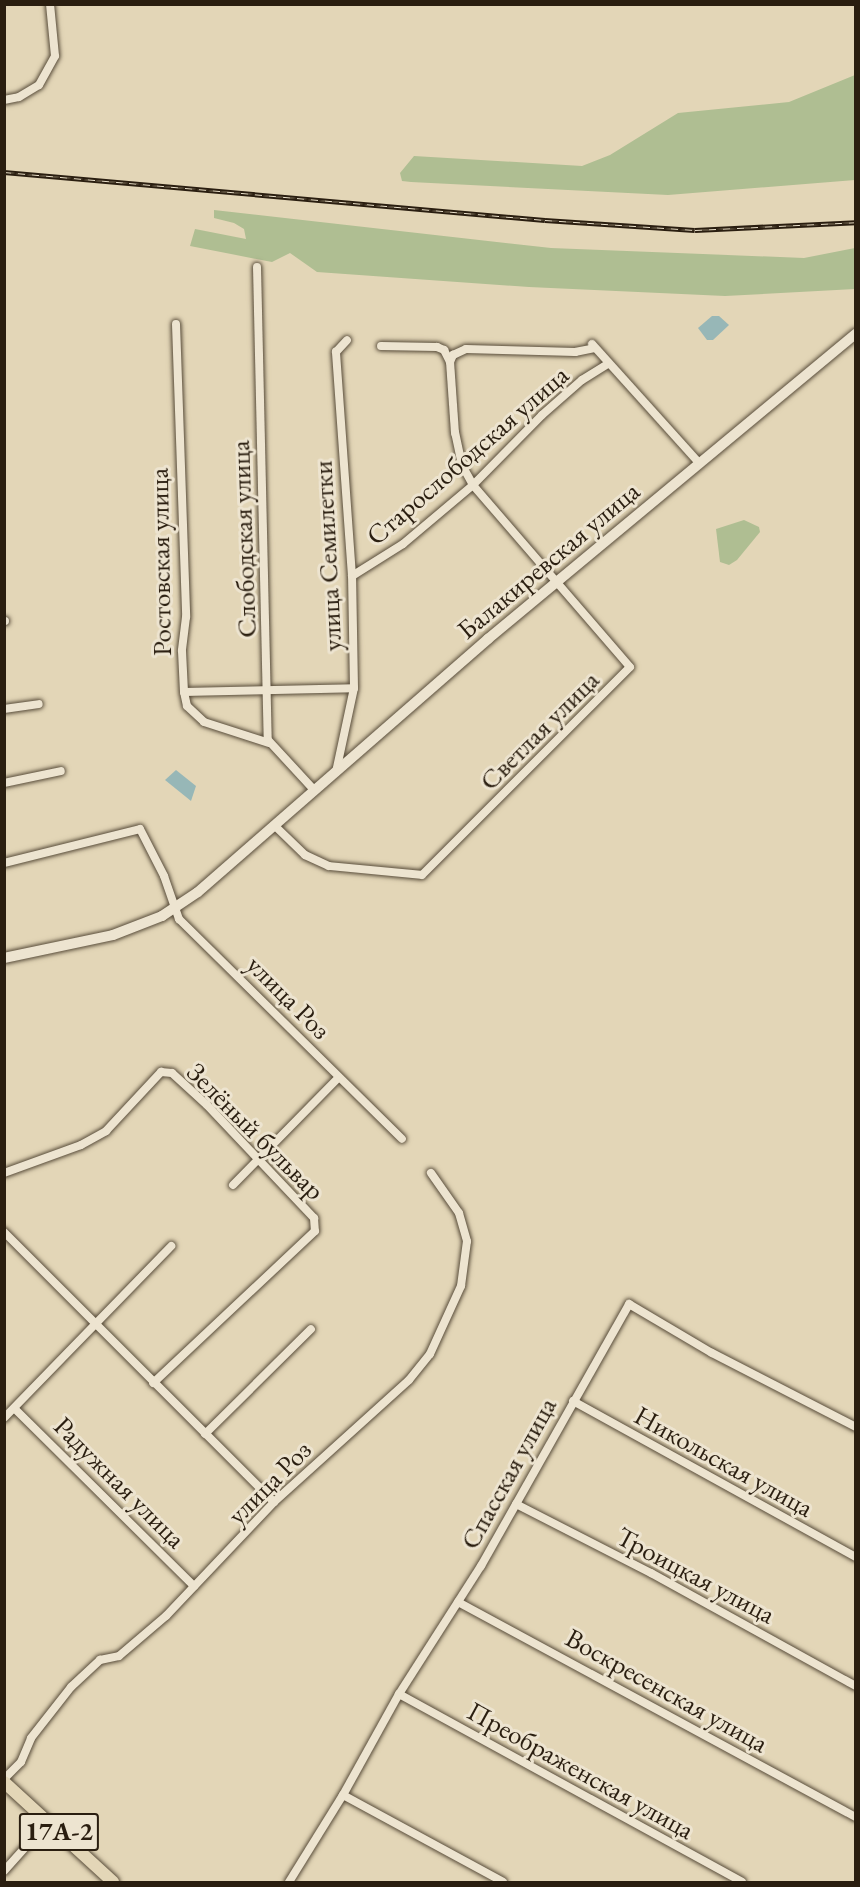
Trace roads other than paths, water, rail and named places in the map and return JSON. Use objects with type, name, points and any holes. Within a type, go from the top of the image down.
[{"type":"main road","name":"17А-2","points":[[5,1783],[113,1882]]},
{"type":"street","points":[[4,100],[19,97],[39,84],[56,56],[50,4]]},
{"type":"street","name":"Слободская улица","points":[[257,267],[269,743]]},
{"type":"street","name":"Ростовская улица","points":[[176,324],[186,617],[182,651],[184,692],[194,716],[269,743]]},
{"type":"street","name":"Балакиревская улица","points":[[4,958],[113,935],[175,908],[315,791],[556,582],[855,334]]},
{"type":"street","name":"улица Семилетки","points":[[335,773],[354,688],[352,576],[336,351],[338,345],[347,340]]},
{"type":"street","points":[[381,346],[438,347],[444,350],[450,362]]},
{"type":"street","name":"Старослободская улица","points":[[450,362],[459,351],[466,349],[574,352],[593,346],[608,364],[616,368],[699,464]]},
{"type":"street","name":"Светлая улица","points":[[274,825],[305,855],[329,866],[399,875],[422,875],[431,870],[630,668],[473,485],[462,465],[455,433],[450,362]]},
{"type":"street","name":"Старослободская улица","points":[[352,576],[380,562],[473,485],[542,415],[582,380],[608,364]]},
{"type":"street","points":[[184,692],[354,688]]},
{"type":"street","points":[[4,710],[39,704]]},
{"type":"street","points":[[269,743],[315,791]]},
{"type":"street","points":[[4,783],[61,771]]},
{"type":"street","name":"улица Роз","points":[[4,863],[140,829],[165,876],[179,919],[402,1139]]},
{"type":"street","name":"Зелёный бульвар","points":[[4,1173],[81,1145],[106,1131],[161,1072],[172,1073],[314,1218],[315,1231],[153,1383]]},
{"type":"street","points":[[234,1185],[339,1077]]},
{"type":"street","name":"улица Роз","points":[[5,1783],[21,1762],[31,1738],[71,1687],[100,1660],[119,1656],[139,1641],[195,1586],[274,1502],[409,1380],[439,1340],[461,1286],[466,1241],[459,1213],[431,1173]]},
{"type":"street","points":[[4,1232],[274,1502]]},
{"type":"street","points":[[4,1418],[96,1326],[171,1246]]},
{"type":"street","name":"Спасская улица","points":[[289,1882],[344,1795],[399,1694],[458,1602],[516,1504],[629,1304],[855,1427]]},
{"type":"street","points":[[205,1434],[311,1329]]},
{"type":"street","name":"Никольская улица","points":[[573,1401],[855,1557]]},
{"type":"street","name":"Радужная улица","points":[[15,1409],[195,1586]]},
{"type":"street","name":"Троицкая улица","points":[[516,1504],[651,1573],[855,1686]]},
{"type":"street","name":"Воскресенская улица","points":[[458,1602],[855,1817]]},
{"type":"street","name":"Преображенская улица","points":[[399,1694],[742,1882]]},
{"type":"street","points":[[344,1795],[503,1882]]},
{"type":"street","points":[[4,1871],[48,1822]]},
{"type":"water","points":[[712,316],[719,316],[729,325],[713,340],[707,340],[698,328]]},
{"type":"water","points":[[176,770],[196,786],[191,801],[165,780]]},
{"type":"railway","points":[[4,172],[545,220],[695,230],[856,222]]}]
